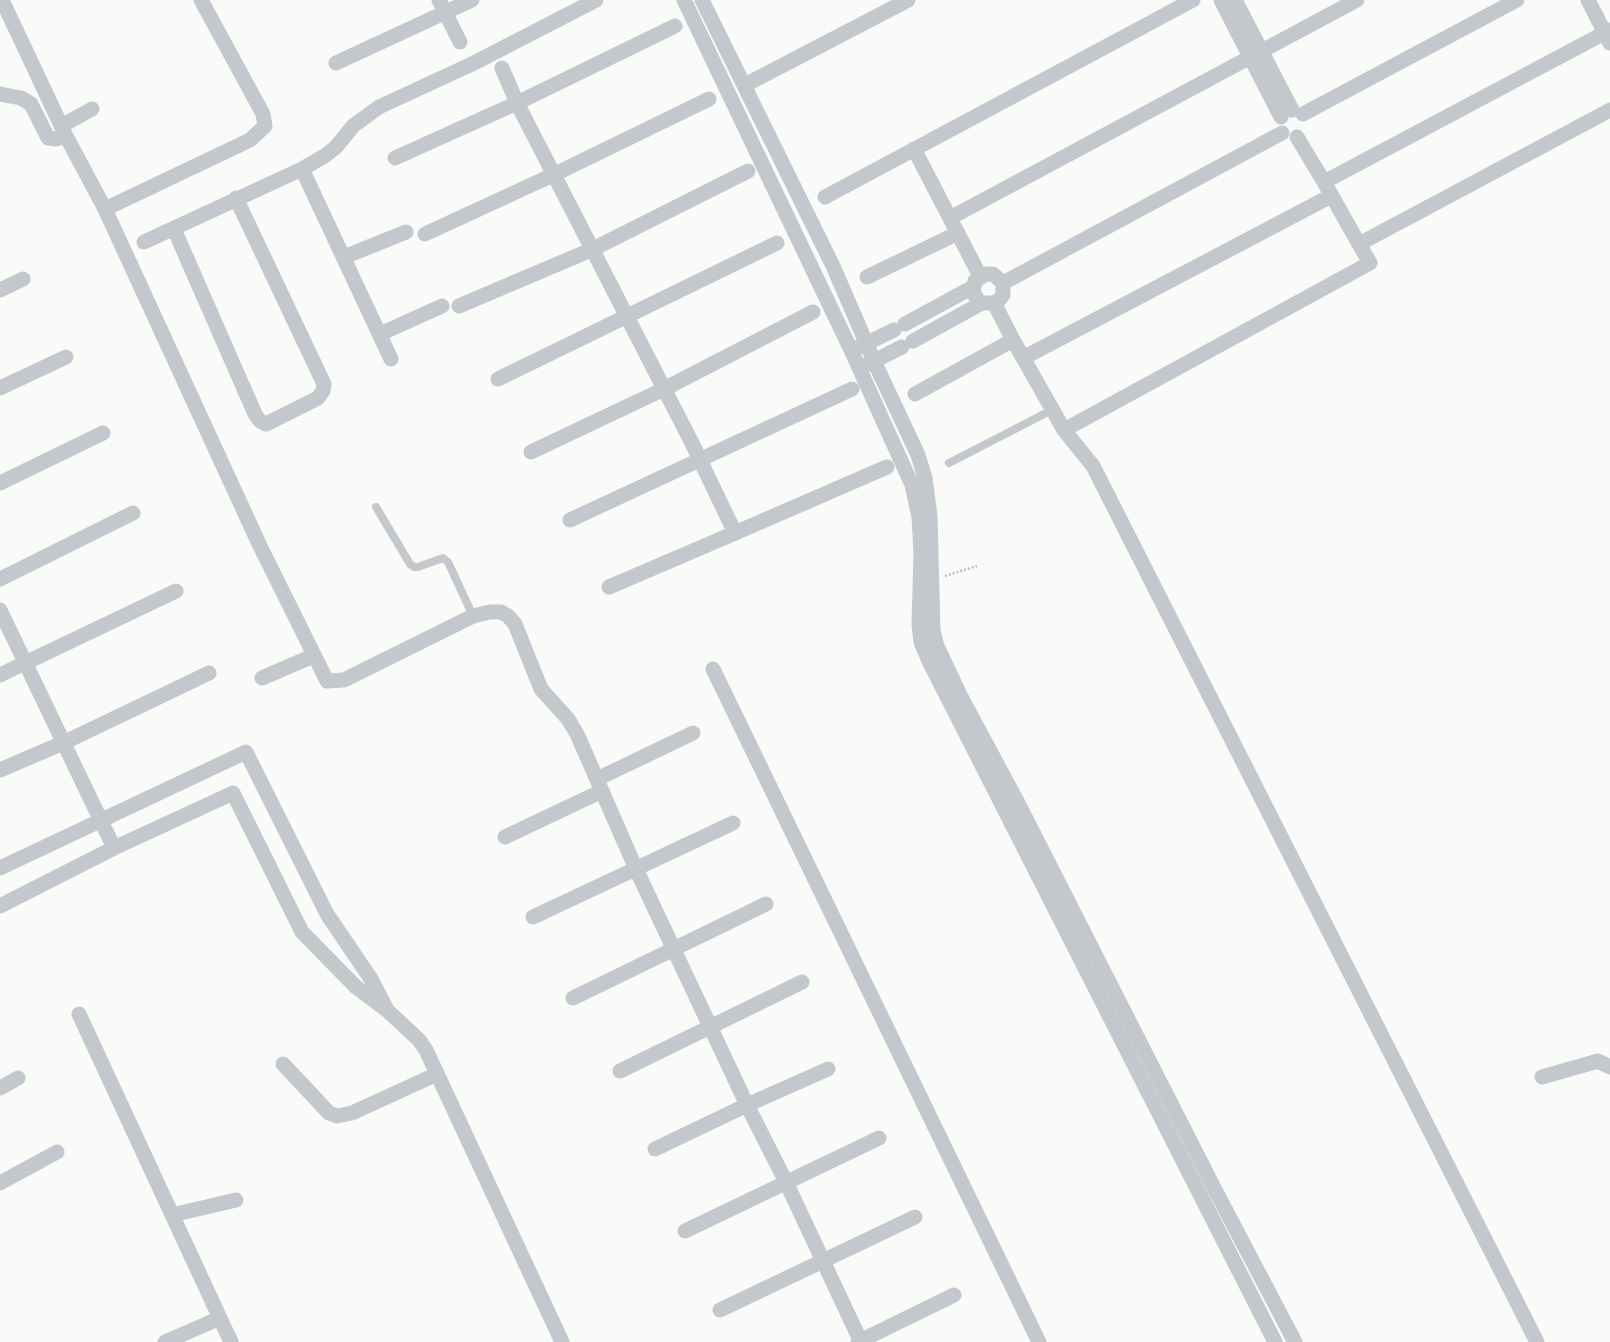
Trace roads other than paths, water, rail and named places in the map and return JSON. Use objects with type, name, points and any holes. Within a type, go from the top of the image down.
[{"type":"street","points":[[2,0],[64,131],[105,209],[182,379],[313,656],[327,681],[344,680],[473,616],[490,612],[501,612],[508,616],[515,624],[542,689],[568,719],[577,734],[636,869],[747,1105],[786,1182],[860,1342],[954,1295]]},
{"type":"street","points":[[105,209],[250,140],[266,126],[263,114],[202,0]]},
{"type":"street","points":[[438,0],[460,42]]},
{"type":"street","points":[[336,63],[445,14],[472,0]]},
{"type":"street","points":[[144,242],[174,229],[236,198],[302,169],[326,155],[336,147],[353,126],[379,107],[472,64],[596,0]]},
{"type":"street","points":[[684,0],[851,350],[896,464],[912,485],[924,516]]},
{"type":"street","points":[[702,0],[833,266],[874,361],[918,455],[925,478],[924,516],[926,552],[931,581],[933,631],[937,646],[957,688],[1022,810],[1213,1186],[1295,1342]]},
{"type":"street","points":[[745,85],[908,0]]},
{"type":"street","points":[[825,197],[1192,0]]},
{"type":"street","points":[[1221,0],[1292,114],[1306,120],[1306,127],[1303,133],[1292,138],[1282,133],[1279,125],[1292,114],[1517,0]]},
{"type":"street","points":[[1235,0],[1255,54]]},
{"type":"street","points":[[950,218],[1356,0]]},
{"type":"street","points":[[1324,182],[1608,35],[1588,0]]},
{"type":"street","points":[[395,158],[518,103],[675,26]]},
{"type":"street","points":[[502,68],[518,103],[628,317],[735,533]]},
{"type":"street","points":[[0,94],[21,98],[31,104],[48,138],[56,139],[92,109]]},
{"type":"street","points":[[425,234],[555,174],[709,99]]},
{"type":"street","points":[[1359,244],[1610,110]]},
{"type":"street","points":[[1003,283],[1282,133]]},
{"type":"street","points":[[1064,430],[1370,263],[1297,137]]},
{"type":"street","points":[[914,149],[958,233],[977,282],[975,296],[988,303],[1024,358],[1064,430],[1093,466],[1537,1342]]},
{"type":"street","points":[[302,169],[391,359]]},
{"type":"street","points":[[459,306],[593,249],[748,171]]},
{"type":"street","points":[[1024,358],[1331,196]]},
{"type":"street","points":[[174,229],[255,414],[260,421],[266,424],[318,398],[323,391],[324,384],[236,198]]},
{"type":"street","points":[[344,257],[406,232]]},
{"type":"street","points":[[867,277],[958,233]]},
{"type":"street","points":[[498,380],[777,243]]},
{"type":"street","points":[[851,350],[867,344],[899,327],[977,282],[986,274],[993,274],[1003,283],[1003,295],[859,368]]},
{"type":"street","points":[[0,290],[23,279]]},
{"type":"street","points":[[380,334],[442,306]]},
{"type":"street","points":[[531,452],[664,389],[814,312]]},
{"type":"street","points":[[915,394],[1013,340]]},
{"type":"street","points":[[0,388],[66,356]]},
{"type":"street","points":[[570,520],[700,461],[852,389]]},
{"type":"street","points":[[0,483],[103,433]]},
{"type":"street","points":[[609,587],[918,455]]},
{"type":"street","points":[[0,579],[133,513]]},
{"type":"street","points":[[926,552],[919,624],[922,642],[929,661],[1275,1342]]},
{"type":"street","points":[[0,675],[26,664],[176,591]]},
{"type":"street","points":[[0,610],[114,848]]},
{"type":"street","points":[[262,678],[313,656]]},
{"type":"street","points":[[713,670],[1039,1342]]},
{"type":"street","points":[[0,770],[63,743],[209,673]]},
{"type":"street","points":[[505,837],[693,733]]},
{"type":"street","points":[[0,868],[247,752],[327,914],[371,979],[388,1012]]},
{"type":"street","points":[[0,906],[114,848],[233,793],[302,932],[356,987],[388,1012],[419,1040],[437,1074],[562,1342]]},
{"type":"street","points":[[533,917],[733,824]]},
{"type":"street","points":[[573,998],[766,904]]},
{"type":"street","points":[[620,1071],[802,982]]},
{"type":"street","points":[[79,1014],[231,1342]]},
{"type":"street","points":[[1542,1077],[1598,1061],[1610,1067]]},
{"type":"street","points":[[283,1064],[329,1113],[338,1116],[352,1113],[437,1074]]},
{"type":"street","points":[[655,1150],[747,1105],[828,1069]]},
{"type":"street","points":[[0,1088],[18,1078]]},
{"type":"street","points":[[685,1232],[878,1138]]},
{"type":"street","points":[[0,1183],[57,1152]]},
{"type":"street","points":[[172,1215],[236,1200]]},
{"type":"street","points":[[720,1310],[915,1217]]},
{"type":"street","points":[[166,1342],[220,1318]]},
{"type":"lane","points":[[949,463],[1052,410]]},
{"type":"lane","points":[[376,506],[410,564],[414,567],[418,567],[443,558],[448,562],[473,616]]}]
